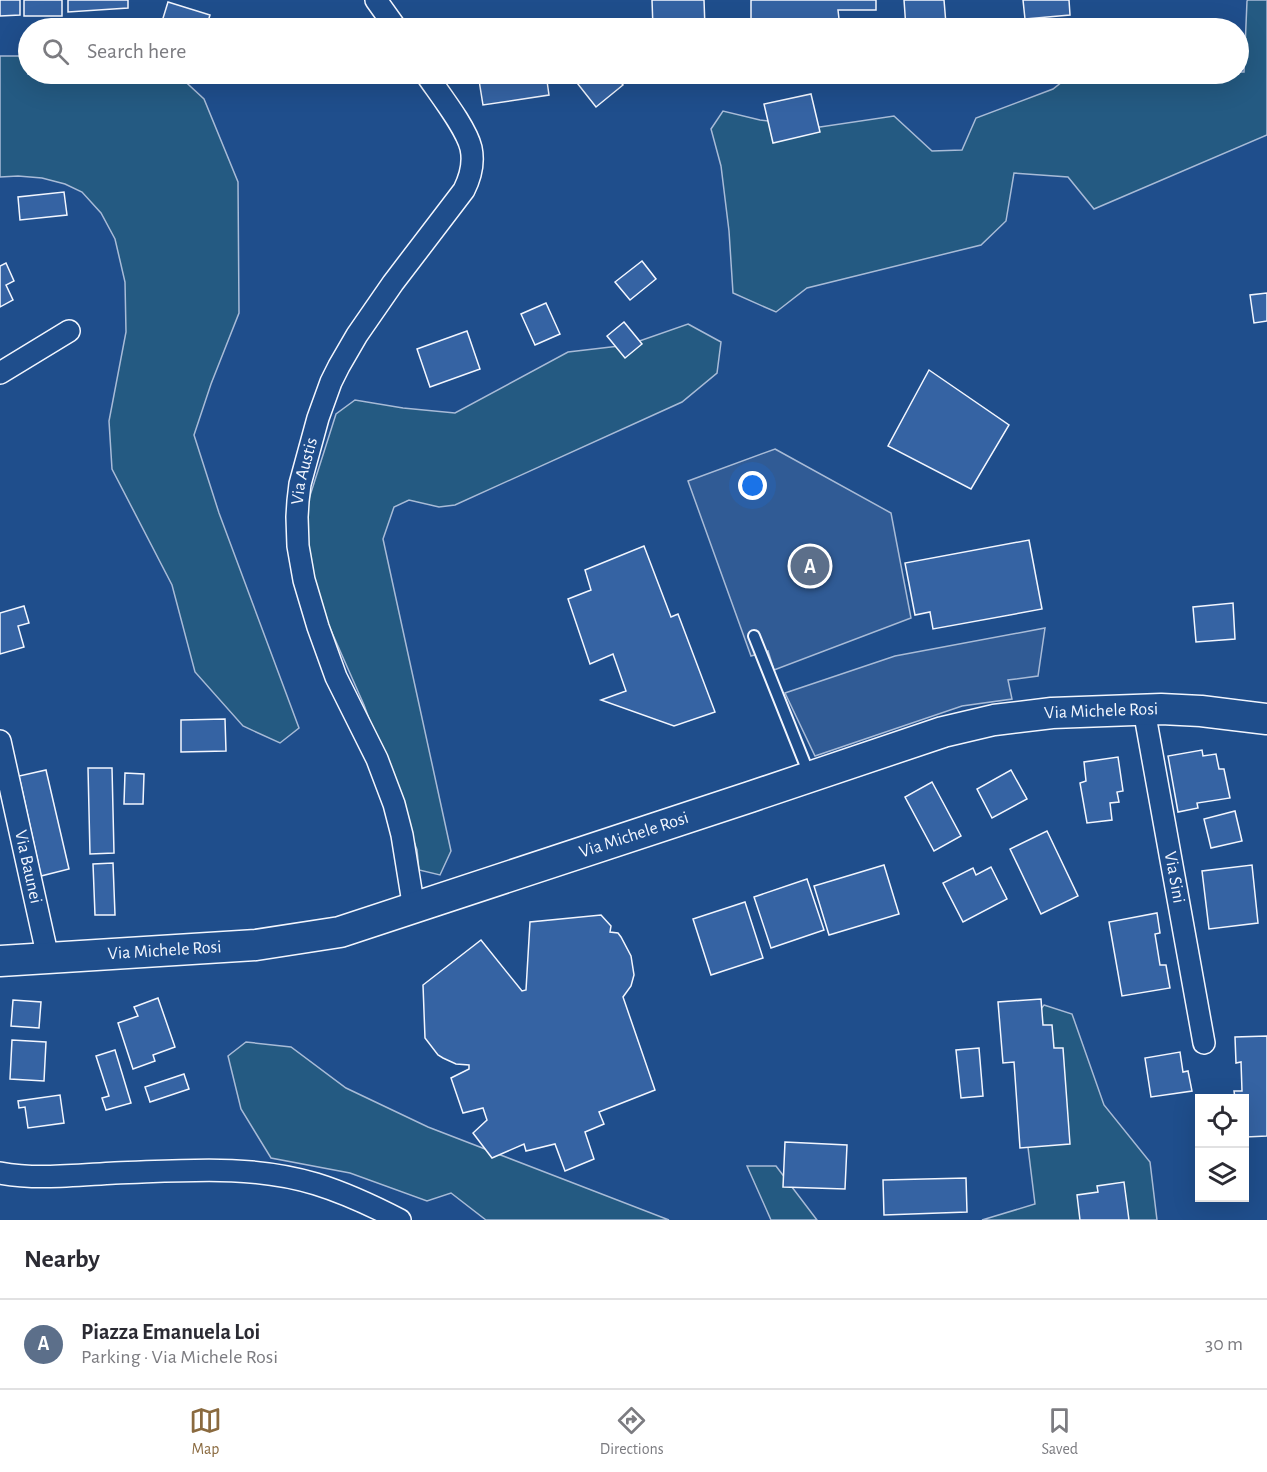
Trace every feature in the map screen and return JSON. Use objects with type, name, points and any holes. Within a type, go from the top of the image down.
[{"type":"street","points":[[376,0],[389,18]]},
{"type":"street","name":"Via Austis","points":[[414,909],[402,835],[394,804],[381,767],[336,677],[315,618],[300,561],[297,517],[300,484],[315,427],[339,366],[357,335],[393,283],[464,190],[469,176],[471,148],[468,140],[433,84]]},
{"type":"street","points":[[0,373],[69,331]]},
{"type":"street","name":"Via Michele Rosi","points":[[0,961],[256,945],[340,932],[969,725],[1052,713],[1144,710],[1201,711],[1267,719]]},
{"type":"street","name":"Via Sini","points":[[1144,710],[1204,1042]]},
{"type":"street","name":"Via Baunei","points":[[0,741],[48,958]]},
{"type":"street","points":[[0,1173],[42,1176],[216,1170],[256,1172],[315,1184],[361,1201],[400,1220]]},
{"type":"lane","points":[[754,636],[811,777]]},
{"type":"shaded area","points":[[1267,0],[1267,135],[1094,209],[1068,177],[1014,173],[1006,221],[981,245],[807,288],[776,312],[733,293],[729,231],[721,166],[711,129],[723,111],[760,120],[820,127],[894,116],[932,151],[962,150],[976,118],[1053,89],[1059,84],[1249,84],[1247,1]]},
{"type":"shaded area","points":[[0,56],[18,56],[18,84],[188,84],[204,99],[238,182],[239,313],[194,435],[219,513],[299,728],[280,743],[243,726],[195,672],[172,585],[112,469],[109,421],[126,332],[125,282],[115,239],[101,213],[82,192],[65,184],[42,178],[0,177]]},
{"type":"shaded area","points":[[688,324],[721,342],[717,373],[682,402],[455,505],[439,507],[409,500],[394,507],[383,539],[451,851],[440,875],[419,870],[417,850],[364,705],[326,619],[307,557],[308,502],[336,414],[355,400],[455,413],[568,352],[628,345]]},
{"type":"shaded area","points":[[775,449],[891,513],[911,618],[774,670],[768,651],[751,656],[688,481]]},
{"type":"shaded area","points":[[1045,628],[1038,676],[1008,680],[1012,699],[962,706],[815,756],[785,693],[895,656]]},
{"type":"shaded area","points":[[1044,1005],[1072,1014],[1104,1105],[1150,1162],[1157,1220],[982,1220],[1035,1204],[1015,1042]]},
{"type":"shaded area","points":[[246,1042],[291,1047],[346,1088],[428,1127],[669,1220],[486,1220],[451,1193],[427,1201],[350,1173],[271,1158],[241,1109],[228,1056]]},
{"type":"shaded area","points":[[747,1166],[776,1166],[817,1220],[771,1220]]},
{"type":"building","points":[[0,0],[20,0],[20,15],[0,16]]},
{"type":"building","points":[[24,0],[62,0],[62,16],[24,16]]},
{"type":"building","points":[[68,0],[128,0],[128,8],[68,12]]},
{"type":"building","points":[[652,0],[704,0],[705,18],[653,18]]},
{"type":"building","points":[[751,0],[876,0],[876,10],[838,10],[839,18],[751,18]]},
{"type":"building","points":[[904,0],[944,0],[946,18],[905,18]]},
{"type":"building","points":[[1023,0],[1069,0],[1070,15],[1025,18]]},
{"type":"building","points":[[168,2],[210,15],[209,18],[163,18]]},
{"type":"building","points":[[480,84],[547,84],[549,95],[483,105]]},
{"type":"building","points":[[578,84],[622,84],[623,85],[596,107]]},
{"type":"building","points":[[811,94],[820,132],[773,143],[764,104]]},
{"type":"building","points":[[64,192],[67,215],[20,220],[18,197]]},
{"type":"building","points":[[642,261],[656,279],[630,300],[615,282]]},
{"type":"building","points":[[6,263],[14,281],[6,285],[13,300],[0,307],[0,266]]},
{"type":"building","points":[[1267,293],[1267,321],[1254,323],[1250,295]]},
{"type":"building","points":[[546,303],[560,334],[535,345],[521,314]]},
{"type":"building","points":[[624,322],[642,344],[625,358],[607,336]]},
{"type":"building","points":[[467,331],[480,369],[430,387],[417,349]]},
{"type":"building","points":[[929,370],[1009,425],[971,489],[888,446]]},
{"type":"building","points":[[1029,540],[1042,609],[933,629],[930,612],[915,615],[905,563]]},
{"type":"building","points":[[644,546],[671,617],[678,614],[715,712],[674,726],[601,700],[626,691],[613,654],[590,664],[568,599],[591,590],[585,570]]},
{"type":"building","points":[[1233,603],[1235,639],[1196,642],[1193,607]]},
{"type":"building","points":[[24,606],[29,623],[18,626],[24,647],[0,654],[0,613]]},
{"type":"building","points":[[225,719],[226,751],[181,752],[181,720]]},
{"type":"building","points":[[1202,750],[1203,756],[1216,754],[1219,769],[1224,769],[1230,798],[1197,803],[1198,808],[1178,812],[1168,756]]},
{"type":"building","points":[[1118,757],[1123,791],[1117,792],[1119,802],[1110,803],[1112,820],[1087,823],[1080,783],[1086,781],[1084,762]]},
{"type":"building","points":[[88,768],[112,768],[114,853],[90,854]]},
{"type":"building","points":[[46,770],[69,869],[41,876],[19,776]]},
{"type":"building","points":[[1011,770],[1027,799],[992,818],[977,789]]},
{"type":"building","points":[[125,773],[144,774],[143,804],[124,804]]},
{"type":"building","points":[[932,782],[961,836],[934,851],[905,797]]},
{"type":"building","points":[[1235,811],[1242,841],[1211,848],[1204,819]]},
{"type":"building","points":[[1047,831],[1078,896],[1041,914],[1010,849]]},
{"type":"building","points":[[113,863],[115,915],[95,915],[93,864]]},
{"type":"building","points":[[884,865],[899,914],[829,935],[814,886]]},
{"type":"building","points":[[1252,865],[1258,923],[1209,929],[1202,871]]},
{"type":"building","points":[[991,867],[1007,899],[963,922],[943,883],[973,868],[976,875]]},
{"type":"building","points":[[807,879],[824,930],[771,948],[754,897]]},
{"type":"building","points":[[745,902],[763,958],[711,975],[693,919]]},
{"type":"building","points":[[1157,913],[1160,933],[1155,934],[1160,965],[1166,965],[1170,988],[1122,996],[1109,922]]},
{"type":"building","points":[[601,915],[611,926],[610,932],[618,933],[621,937],[631,956],[634,975],[631,986],[623,997],[655,1090],[599,1112],[604,1124],[585,1132],[594,1159],[565,1171],[555,1144],[526,1151],[524,1144],[492,1158],[473,1133],[487,1120],[483,1108],[463,1113],[451,1078],[469,1069],[469,1065],[456,1064],[438,1055],[425,1038],[423,985],[481,940],[522,991],[526,990],[530,922]]},
{"type":"building","points":[[158,998],[175,1047],[153,1055],[155,1061],[133,1069],[118,1023],[138,1016],[134,1007]]},
{"type":"building","points":[[1041,999],[1043,1025],[1052,1025],[1054,1048],[1063,1048],[1070,1144],[1020,1148],[1014,1062],[1003,1063],[998,1002]]},
{"type":"building","points":[[13,1000],[41,1002],[39,1028],[11,1026]]},
{"type":"building","points":[[1267,1036],[1267,1136],[1249,1137],[1249,1094],[1234,1094],[1234,1091],[1242,1091],[1241,1062],[1236,1063],[1235,1037]]},
{"type":"building","points":[[12,1040],[46,1042],[44,1081],[10,1079]]},
{"type":"building","points":[[979,1048],[983,1096],[961,1098],[956,1050]]},
{"type":"building","points":[[115,1050],[131,1103],[106,1110],[102,1098],[109,1096],[96,1056]]},
{"type":"building","points":[[1180,1052],[1183,1072],[1188,1071],[1192,1091],[1151,1097],[1145,1058]]},
{"type":"building","points":[[184,1074],[189,1089],[150,1102],[145,1087]]},
{"type":"building","points":[[60,1095],[64,1123],[28,1128],[25,1107],[19,1108],[18,1101]]},
{"type":"building","points":[[785,1142],[847,1145],[845,1189],[783,1187]]},
{"type":"building","points":[[966,1178],[967,1212],[884,1215],[883,1180]]},
{"type":"building","points":[[1124,1182],[1129,1220],[1080,1220],[1077,1195],[1098,1192],[1097,1186]]},
{"type":"place","name":"Piazza Emanuela Loi","points":[[810,566]]}]
